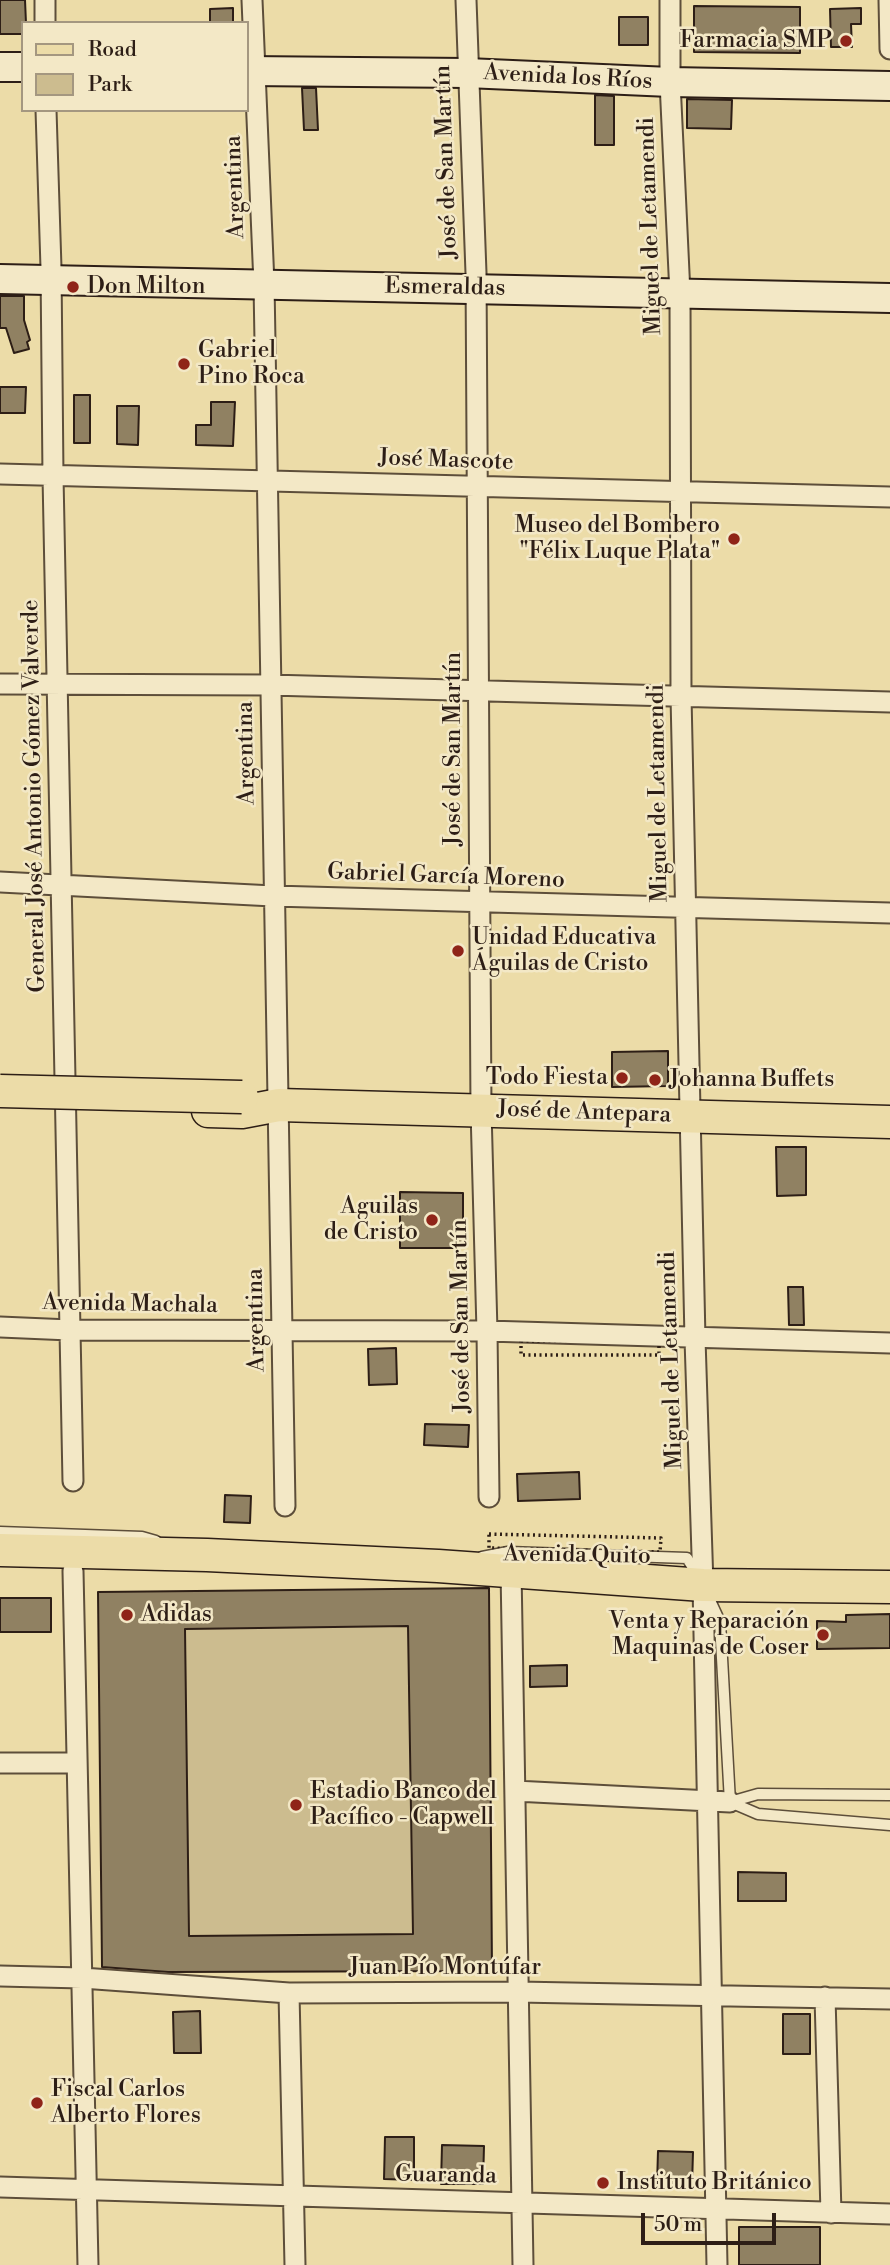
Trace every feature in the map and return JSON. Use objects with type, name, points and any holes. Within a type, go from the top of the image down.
[{"type":"main road","points":[[0,54],[21,54]]},
{"type":"main road","name":"Avenida los Ríos","points":[[251,64],[467,64],[890,86]]},
{"type":"main road","points":[[0,67],[21,67]]},
{"type":"main road","name":"Avenida los Ríos","points":[[671,73],[890,69]]},
{"type":"main road","name":"Esmeraldas","points":[[0,267],[51,274]]},
{"type":"main road","name":"Esmeraldas","points":[[0,279],[51,274],[476,281],[679,286],[890,298]]},
{"type":"main road","name":"Esmeraldas","points":[[679,286],[890,281]]},
{"type":"main road","name":"José de Antepara","points":[[0,1091],[242,1097],[279,1105],[890,1122]]},
{"type":"main road","name":"José de Antepara","points":[[0,1106],[242,1112],[279,1105]]},
{"type":"main road","name":"Avenida Quito","points":[[0,1550],[208,1555],[438,1566],[703,1585],[890,1587]]},
{"type":"main road","name":"Avenida Quito","points":[[0,1569],[142,1573],[208,1555]]},
{"type":"street","points":[[45,0],[45,21]]},
{"type":"street","name":"Argentina","points":[[252,0],[251,64],[264,277],[285,1506]]},
{"type":"street","name":"José de San Martín","points":[[466,0],[476,281],[481,1110],[489,1497]]},
{"type":"street","name":"Miguel de Letamendi","points":[[670,0],[679,286],[681,696],[717,2265]]},
{"type":"street","points":[[889,0],[890,49]]},
{"type":"street","name":"General José Antonio Gómez Valverde","points":[[46,112],[73,1481]]},
{"type":"street","name":"José Mascote","points":[[0,474],[890,496]]},
{"type":"street","points":[[0,684],[270,685],[890,702]]},
{"type":"street","name":"Gabriel García Moreno","points":[[0,882],[273,896],[890,913]]},
{"type":"street","name":"Avenida Machala","points":[[0,1327],[70,1330],[487,1331],[890,1343]]},
{"type":"street","points":[[511,1570],[523,2265]]},
{"type":"street","points":[[73,1572],[88,2265]]},
{"type":"street","points":[[0,1763],[77,1763]]},
{"type":"street","points":[[514,1791],[730,1802]]},
{"type":"street","name":"Juan Pío Montúfar","points":[[0,1976],[82,1978],[289,1993],[518,1992],[890,1999]]},
{"type":"street","points":[[289,1993],[295,2265]]},
{"type":"street","points":[[825,1997],[831,2213]]},
{"type":"street","name":"Guaranda","points":[[0,2187],[890,2214]]},
{"type":"lane","name":"Avenida Quito","points":[[0,1532],[142,1536],[208,1555]]},
{"type":"lane","name":"Avenida Quito","points":[[438,1566],[508,1552],[687,1558],[703,1585]]},
{"type":"lane","name":"Miguel de Letamendi","points":[[703,1585],[720,1622],[730,1802]]},
{"type":"lane","points":[[730,1802],[758,1794],[890,1795]]},
{"type":"lane","points":[[730,1802],[758,1814],[890,1825]]},
{"type":"green space","name":"Estadio Banco del Pacífico - Capwell","points":[[489,1588],[492,1971],[102,1972],[98,1592]]},
{"type":"building","points":[[0,0],[25,0],[26,21],[21,21],[21,34],[0,34]]},
{"type":"building","points":[[694,6],[800,7],[800,53],[694,52]]},
{"type":"building","points":[[233,8],[233,21],[210,21],[210,9]]},
{"type":"building","points":[[861,8],[861,24],[851,24],[852,47],[831,47],[830,9]]},
{"type":"building","points":[[619,17],[648,17],[648,45],[619,45]]},
{"type":"building","points":[[302,88],[316,88],[318,130],[304,130]]},
{"type":"building","points":[[595,95],[614,96],[614,145],[595,145]]},
{"type":"building","points":[[687,99],[732,100],[731,129],[687,128]]},
{"type":"building","points":[[0,296],[24,296],[24,320],[30,340],[27,342],[29,349],[14,353],[6,328],[0,328]]},
{"type":"building","points":[[0,387],[26,387],[25,413],[0,413]]},
{"type":"building","points":[[74,395],[90,395],[90,443],[74,443]]},
{"type":"building","points":[[211,402],[235,402],[233,446],[196,445],[196,425],[211,425]]},
{"type":"building","points":[[117,406],[139,406],[138,445],[117,444]]},
{"type":"building","points":[[668,1051],[668,1086],[612,1087],[612,1052]]},
{"type":"building","points":[[776,1147],[806,1147],[806,1195],[777,1196]]},
{"type":"building","name":"Aguilas de Cristo","points":[[400,1192],[463,1193],[463,1248],[400,1248]]},
{"type":"building","points":[[788,1287],[803,1287],[804,1325],[789,1325]]},
{"type":"building","points":[[396,1348],[397,1384],[369,1385],[368,1349]]},
{"type":"building","points":[[425,1424],[469,1425],[468,1447],[424,1445]]},
{"type":"building","points":[[579,1472],[580,1499],[518,1501],[517,1474]]},
{"type":"building","points":[[225,1495],[251,1496],[250,1523],[224,1522]]},
{"type":"building","points":[[489,1588],[492,1971],[168,1972],[102,1967],[98,1592]],"holes":[[[408,1626],[413,1934],[189,1936],[185,1629]]]},
{"type":"building","points":[[0,1598],[51,1598],[51,1632],[0,1632]]},
{"type":"building","points":[[890,1614],[890,1648],[817,1649],[817,1621],[846,1622],[846,1615]]},
{"type":"building","points":[[567,1665],[567,1686],[530,1687],[530,1666]]},
{"type":"building","points":[[738,1872],[786,1873],[786,1901],[738,1901]]},
{"type":"building","points":[[200,2011],[201,2053],[174,2053],[173,2012]]},
{"type":"building","points":[[783,2014],[810,2014],[810,2054],[783,2054]]},
{"type":"building","points":[[385,2137],[414,2137],[414,2180],[384,2179]]},
{"type":"building","points":[[442,2145],[484,2146],[483,2184],[441,2184]]},
{"type":"building","points":[[658,2151],[693,2152],[692,2186],[657,2185]]},
{"type":"building","points":[[739,2227],[820,2227],[820,2265],[739,2265]]},
{"type":"place","name":"Farmacia SMP","points":[[846,41]]},
{"type":"place","name":"Don Milton","points":[[73,287]]},
{"type":"place","name":"Gabriel Pino Roca","points":[[184,364]]},
{"type":"place","name":"Museo del Bombero \"Félix Luque Plata\"","points":[[734,539]]},
{"type":"place","name":"Unidad Educativa Águilas de Cristo","points":[[458,951]]},
{"type":"place","name":"Todo Fiesta","points":[[622,1078]]},
{"type":"place","name":"Johanna Buffets","points":[[655,1080]]},
{"type":"place","name":"Aguilas de Cristo","points":[[432,1220]]},
{"type":"place","name":"Adidas","points":[[127,1615]]},
{"type":"place","name":"Venta y Reparación Maquinas de Coser","points":[[823,1635]]},
{"type":"place","name":"Estadio Banco del Pacífico - Capwell","points":[[296,1805]]},
{"type":"place","name":"Fiscal Carlos Alberto Flores","points":[[37,2103]]},
{"type":"place","name":"Instituto Británico","points":[[603,2183]]}]
